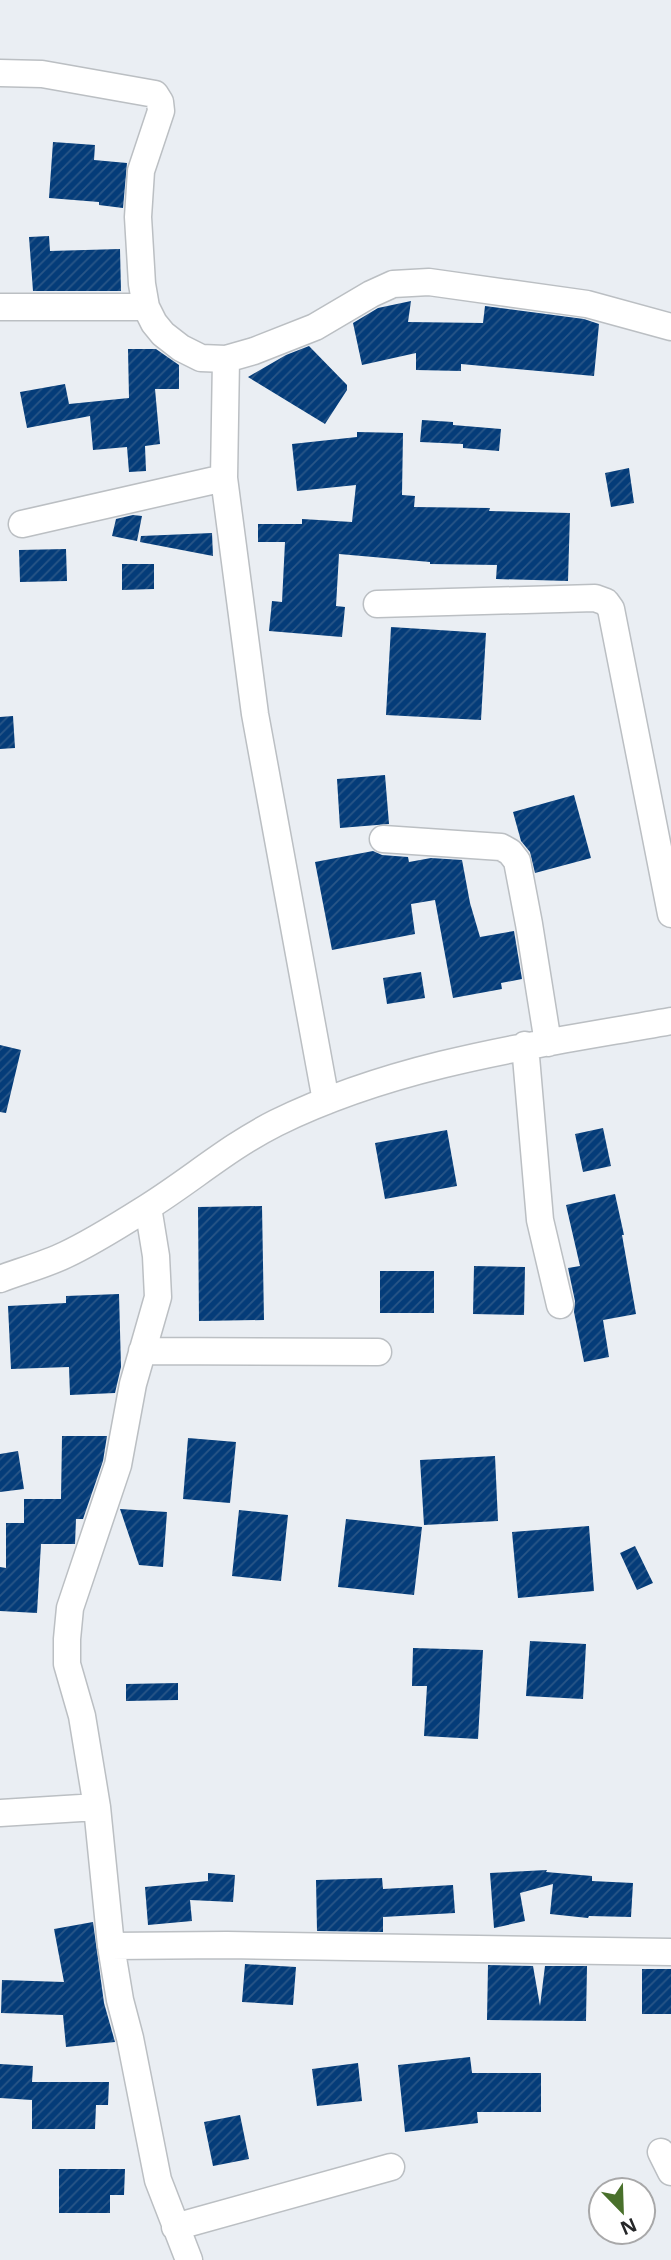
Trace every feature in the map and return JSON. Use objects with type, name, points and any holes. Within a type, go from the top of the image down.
[{"type":"street","points":[[0,73],[42,74],[155,94],[161,111],[141,171],[138,217],[146,307],[163,334],[181,348],[201,358],[226,359],[254,351],[315,327],[371,293],[393,284],[405,283],[429,282],[587,304],[671,327]]},
{"type":"street","points":[[0,307],[146,307]]},
{"type":"street","points":[[226,359],[224,478],[255,714],[326,1101]]},
{"type":"street","points":[[22,524],[224,478]]},
{"type":"street","points":[[377,604],[595,598],[606,602],[611,609],[671,914]]},
{"type":"street","points":[[383,838],[501,847],[510,852],[517,861],[530,924],[537,1044],[540,1220],[560,1305]]},
{"type":"street","points":[[0,1279],[65,1255],[148,1208],[216,1159],[275,1124],[326,1101],[439,1064],[671,1021]]},
{"type":"street","points":[[148,1208],[156,1256],[158,1297],[133,1384],[118,1465],[70,1608],[67,1639],[68,1664],[82,1716],[97,1807],[111,1946],[120,2000],[158,2180],[187,2260]]},
{"type":"street","points":[[142,1351],[378,1352]]},
{"type":"street","points":[[0,1813],[97,1807]]},
{"type":"street","points":[[111,1946],[227,1945],[671,1952]]},
{"type":"street","points":[[175,2227],[391,2167]]},
{"type":"building","points":[[53,142],[95,145],[94,160],[127,163],[123,208],[99,205],[99,202],[49,198]]},
{"type":"building","points":[[49,236],[50,251],[120,249],[121,291],[33,291],[29,237]]},
{"type":"building","points":[[411,301],[408,322],[483,323],[485,306],[584,319],[599,324],[594,376],[461,364],[461,371],[416,370],[416,353],[362,365],[353,323],[378,308]]},
{"type":"building","points":[[309,346],[347,385],[347,390],[325,424],[248,377],[286,355]]},
{"type":"building","points":[[128,349],[156,349],[179,365],[179,389],[155,389],[160,444],[145,446],[146,471],[129,472],[127,447],[93,450],[90,416],[27,428],[20,392],[65,384],[69,404],[129,398]]},
{"type":"building","points":[[422,420],[501,429],[499,451],[463,448],[463,444],[420,442]]},
{"type":"building","points":[[357,432],[403,433],[402,495],[415,496],[414,507],[570,513],[568,581],[496,579],[497,565],[430,564],[339,554],[336,606],[345,607],[342,637],[269,631],[272,601],[282,602],[285,542],[258,542],[258,524],[302,524],[302,519],[352,522],[356,485],[297,491],[292,444],[357,437]]},
{"type":"building","points":[[629,468],[634,503],[611,507],[605,473]]},
{"type":"building","points":[[142,516],[137,541],[112,536],[116,519]]},
{"type":"building","points":[[212,533],[213,556],[140,542],[141,536]]},
{"type":"building","points":[[66,549],[67,581],[20,582],[19,550]]},
{"type":"building","points":[[122,564],[154,564],[154,589],[122,590]]},
{"type":"building","points":[[391,627],[486,633],[481,720],[386,715]]},
{"type":"building","points":[[13,716],[15,748],[0,749],[0,717]]},
{"type":"building","points":[[385,775],[389,824],[340,828],[337,779]]},
{"type":"building","points":[[574,795],[591,858],[535,873],[530,852],[521,841],[513,812]]},
{"type":"building","points":[[373,851],[382,855],[408,857],[409,862],[431,858],[462,860],[480,937],[514,931],[522,979],[501,983],[502,989],[453,998],[435,900],[411,904],[415,934],[332,950],[315,862]]},
{"type":"building","points":[[421,972],[425,998],[387,1004],[383,978]]},
{"type":"building","points":[[0,1045],[21,1050],[6,1113],[0,1112]]},
{"type":"building","points":[[603,1128],[611,1166],[583,1172],[575,1134]]},
{"type":"building","points":[[447,1130],[457,1186],[385,1199],[375,1143]]},
{"type":"building","points":[[615,1194],[636,1314],[603,1320],[609,1357],[584,1362],[568,1268],[580,1266],[566,1205]]},
{"type":"building","points":[[262,1206],[264,1320],[199,1321],[198,1207]]},
{"type":"building","points":[[474,1266],[525,1267],[524,1315],[473,1314]]},
{"type":"building","points":[[380,1271],[434,1271],[434,1313],[380,1313]]},
{"type":"building","points":[[119,1294],[121,1367],[115,1393],[70,1395],[69,1367],[11,1369],[8,1306],[66,1303],[66,1296]]},
{"type":"building","points":[[62,1436],[107,1436],[103,1461],[83,1519],[76,1519],[75,1544],[41,1544],[37,1613],[0,1611],[0,1567],[6,1568],[6,1523],[24,1523],[24,1499],[61,1499]]},
{"type":"building","points":[[188,1438],[236,1442],[230,1503],[183,1499]]},
{"type":"building","points":[[18,1451],[24,1489],[0,1492],[0,1454]]},
{"type":"building","points":[[495,1456],[498,1521],[424,1525],[420,1460]]},
{"type":"building","points":[[120,1509],[167,1512],[163,1567],[139,1565]]},
{"type":"building","points":[[239,1510],[288,1515],[281,1581],[232,1576]]},
{"type":"building","points":[[346,1519],[422,1527],[414,1595],[338,1587]]},
{"type":"building","points":[[589,1526],[594,1591],[518,1598],[512,1532]]},
{"type":"building","points":[[635,1546],[653,1583],[637,1590],[620,1553]]},
{"type":"building","points":[[530,1641],[586,1644],[583,1699],[526,1696]]},
{"type":"building","points":[[413,1648],[483,1650],[478,1739],[424,1736],[427,1686],[412,1686]]},
{"type":"building","points":[[178,1683],[178,1700],[126,1701],[126,1684]]},
{"type":"building","points":[[547,1870],[546,1872],[592,1876],[592,1881],[633,1883],[631,1917],[588,1918],[550,1914],[553,1884],[520,1893],[525,1921],[494,1928],[490,1873]]},
{"type":"building","points":[[208,1873],[235,1875],[233,1902],[190,1900],[192,1921],[148,1925],[145,1887],[208,1881]]},
{"type":"building","points":[[382,1878],[383,1889],[453,1885],[455,1913],[383,1917],[383,1932],[317,1931],[316,1880]]},
{"type":"building","points":[[93,1922],[104,2003],[115,2042],[66,2047],[63,2015],[1,2013],[2,1980],[64,1982],[54,1929]]},
{"type":"building","points":[[245,1964],[296,1967],[293,2005],[242,2002]]},
{"type":"building","points":[[488,1965],[533,1966],[540,2006],[545,1966],[587,1966],[586,2021],[487,2020]]},
{"type":"building","points":[[642,1969],[671,1969],[671,2014],[642,2014]]},
{"type":"building","points":[[470,2057],[472,2073],[541,2073],[541,2112],[477,2112],[478,2123],[405,2132],[398,2065]]},
{"type":"building","points":[[358,2063],[362,2101],[317,2106],[312,2069]]},
{"type":"building","points":[[0,2064],[33,2066],[32,2082],[109,2082],[108,2105],[96,2105],[95,2129],[32,2129],[32,2100],[0,2098]]},
{"type":"building","points":[[240,2115],[249,2159],[213,2166],[204,2122]]},
{"type":"building","points":[[59,2169],[125,2169],[124,2195],[110,2195],[110,2213],[59,2213]]}]
